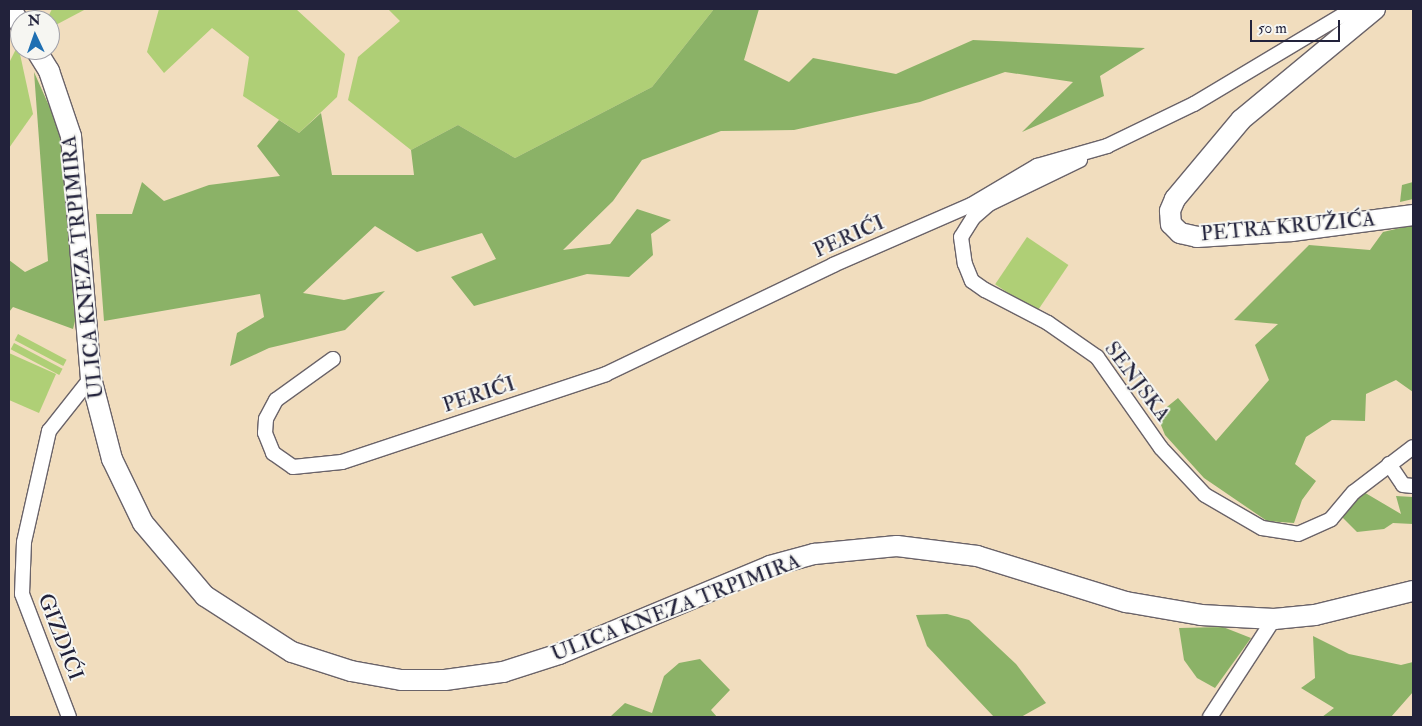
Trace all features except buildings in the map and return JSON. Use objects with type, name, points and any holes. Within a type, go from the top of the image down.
[{"type":"main road","name":"PETRA KRUŽIĆA","points":[[1376,9],[1241,120],[1175,199],[1170,211],[1171,224],[1180,233],[1197,237],[1292,231],[1413,214]]},
{"type":"main road","name":"ULICA KNEZA TRPIMIRA","points":[[43,60],[50,71],[71,136],[92,378],[112,459],[143,523],[205,596],[292,652],[351,671],[401,680],[445,680],[503,672],[559,654],[770,566],[858,549],[935,548],[1040,573],[1126,602],[1201,615],[1274,618],[1315,615],[1413,591]]},
{"type":"street","name":"PERIĆI","points":[[333,359],[276,400],[266,419],[265,433],[273,453],[293,467],[342,462],[606,374],[971,205],[1037,166],[1107,146],[1194,104],[1353,9]]},
{"type":"street","name":"SENJSKA","points":[[1107,146],[990,204],[973,218],[961,237],[972,281],[1048,322],[1097,357],[1162,448],[1205,495],[1262,528],[1298,534],[1331,519],[1354,492],[1413,447]]},
{"type":"street","name":"GIZDIĆI","points":[[69,717],[22,594],[24,542],[49,430],[92,378]]},
{"type":"street","points":[[1389,464],[1403,485],[1413,486]]},
{"type":"street","points":[[1210,717],[1274,618]]},
{"type":"green space","points":[[86,9],[60,23],[60,10],[52,10]]},
{"type":"green space","points":[[159,9],[296,9],[345,54],[337,97],[299,133],[243,96],[249,57],[212,28],[164,73],[147,52]]},
{"type":"green space","points":[[388,9],[714,9],[652,87],[515,158],[458,125],[411,150],[348,100],[358,57],[400,21]]},
{"type":"green space","points":[[714,9],[759,9],[744,60],[789,82],[813,58],[896,74],[973,40],[1145,48],[1100,76],[1104,96],[1022,132],[1073,82],[1005,72],[920,102],[794,130],[721,131],[642,160],[613,201],[563,250],[610,244],[637,209],[671,220],[651,234],[653,255],[629,277],[587,274],[474,306],[451,277],[496,259],[482,233],[417,252],[375,226],[303,293],[344,300],[385,291],[345,330],[269,348],[230,366],[237,333],[264,317],[260,294],[104,321],[96,214],[132,214],[142,182],[164,201],[209,185],[280,176],[257,146],[279,120],[299,133],[321,113],[332,175],[414,175],[411,150],[458,125],[515,158],[652,87]]},
{"type":"green space","points":[[10,60],[21,60],[33,114],[9,148]]},
{"type":"green space","points":[[34,72],[62,135],[79,305],[73,329],[13,307],[9,312],[9,260],[25,272],[48,261]]},
{"type":"green space","points":[[1413,182],[1413,199],[1400,202],[1402,185]]},
{"type":"green space","points":[[1413,225],[1413,392],[1396,380],[1366,394],[1365,421],[1332,420],[1306,437],[1295,464],[1316,481],[1302,500],[1294,523],[1267,521],[1204,478],[1165,435],[1157,415],[1178,398],[1216,441],[1269,380],[1255,345],[1278,324],[1234,320],[1309,245],[1370,250],[1383,232]]},
{"type":"green space","points":[[1027,237],[1068,265],[1037,312],[995,284]]},
{"type":"green space","points":[[18,334],[67,360],[63,366],[15,340]]},
{"type":"green space","points":[[14,343],[63,369],[59,375],[11,349]]},
{"type":"green space","points":[[9,353],[56,374],[39,413],[9,400]]},
{"type":"green space","points":[[1362,491],[1401,514],[1396,496],[1413,497],[1413,524],[1393,523],[1384,529],[1357,532],[1341,516]]},
{"type":"green space","points":[[947,614],[969,620],[1016,664],[1046,703],[1021,717],[994,717],[927,646],[916,615]]},
{"type":"green space","points":[[1223,627],[1251,638],[1215,688],[1197,678],[1184,660],[1179,628]]},
{"type":"green space","points":[[1313,636],[1349,654],[1401,665],[1413,662],[1413,692],[1391,717],[1322,717],[1334,708],[1301,688],[1315,678]]},
{"type":"green space","points":[[700,659],[730,690],[711,710],[717,717],[611,716],[625,703],[652,713],[664,676],[679,663]]}]
